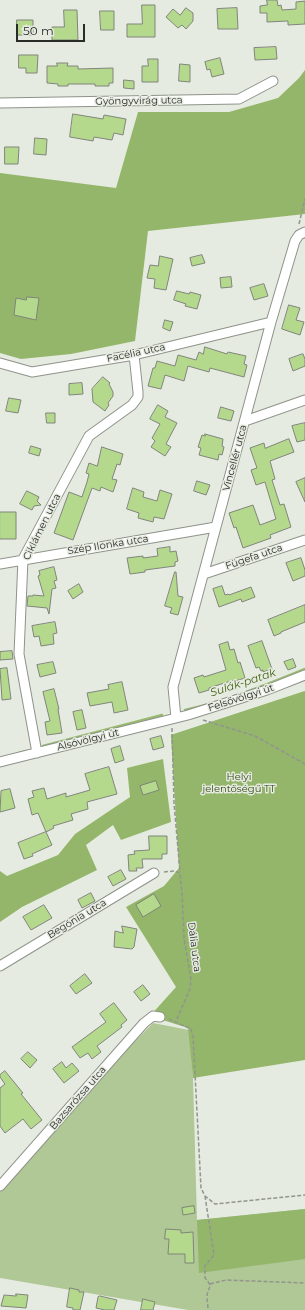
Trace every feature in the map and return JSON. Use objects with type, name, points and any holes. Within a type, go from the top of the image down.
[{"type":"street","name":"Gyöngyvirág utca","points":[[0,103],[239,99],[273,81]]},
{"type":"street","points":[[295,241],[299,235],[305,232]]},
{"type":"street","name":"Vincellér utca","points":[[173,718],[173,686],[295,241]]},
{"type":"street","name":"Facélia utca","points":[[0,363],[32,372],[134,355],[272,322]]},
{"type":"street","name":"Ciklámen utca","points":[[37,753],[19,654],[24,559],[89,436],[136,401],[138,392],[134,355]]},
{"type":"street","points":[[245,421],[305,400]]},
{"type":"street","name":"Szép Ilonka utca","points":[[0,564],[216,527]]},
{"type":"street","name":"Fügefa utca","points":[[204,574],[305,540]]},
{"type":"street","name":"Felsővölgyi út","points":[[173,718],[267,690],[305,675]]},
{"type":"street","name":"Alsóvölgyi út","points":[[0,762],[173,718]]},
{"type":"street","name":"Begónia utca","points":[[0,966],[154,873]]},
{"type":"street","name":"Bazsarózsa utca","points":[[0,1186],[144,1023],[153,1016],[160,1017]]},
{"type":"path","points":[[295,241],[305,199]]},
{"type":"path","name":"Dália utca","points":[[173,718],[174,803],[182,893],[184,938],[191,979],[190,989],[176,1022],[190,1029],[192,1036],[201,1188],[205,1196]]},
{"type":"path","points":[[203,720],[256,736],[305,764]]},
{"type":"path","points":[[154,873],[174,871],[180,873]]},
{"type":"path","points":[[205,1196],[215,1204],[305,1195]]},
{"type":"path","points":[[205,1196],[214,1254],[205,1266],[205,1278],[211,1287],[207,1294],[208,1310]]},
{"type":"path","points":[[210,1284],[226,1280],[305,1282]]},
{"type":"green space","points":[[305,70],[305,214],[148,231],[135,341],[71,354],[21,359],[0,353],[0,173],[116,188],[138,112],[229,112],[278,98],[299,78]]},
{"type":"green space","points":[[305,691],[305,1005],[189,1031],[193,1078],[197,1220],[305,1209],[305,1310],[188,1310],[0,1278],[0,1183],[33,1144],[153,1023],[189,1030],[171,735]]},
{"type":"green space","name":"Helyi jelentőségű TT","points":[[305,691],[305,1060],[193,1078],[188,1028],[150,1016],[176,987],[126,907],[164,886],[179,868],[171,735]]},
{"type":"green space","points":[[163,759],[171,822],[121,840],[113,825],[86,845],[97,870],[22,907],[0,922],[0,871],[7,876],[58,855],[75,834],[130,797],[127,768]]},
{"type":"green space","points":[[305,1209],[305,1259],[199,1273],[197,1220]]},
{"type":"building","points":[[267,0],[277,0],[278,6],[281,5],[282,10],[296,9],[296,2],[305,1],[305,24],[288,25],[288,21],[267,22],[267,13],[260,13],[260,6],[267,5]]},
{"type":"building","points":[[142,5],[155,5],[155,37],[127,37],[127,24],[142,24]]},
{"type":"building","points":[[186,8],[193,13],[193,21],[186,29],[182,25],[178,28],[166,17],[173,9],[180,15]]},
{"type":"building","points":[[237,8],[238,29],[218,29],[217,9]]},
{"type":"building","points":[[64,10],[77,10],[78,40],[52,40],[52,27],[64,27]]},
{"type":"building","points":[[100,11],[114,11],[114,30],[101,30]]},
{"type":"building","points":[[17,20],[33,20],[33,35],[17,35]]},
{"type":"building","points":[[276,47],[277,59],[255,60],[254,48]]},
{"type":"building","points":[[19,55],[38,55],[37,73],[26,73],[26,68],[19,68]]},
{"type":"building","points":[[220,58],[224,74],[212,77],[210,69],[207,70],[205,62]]},
{"type":"building","points":[[148,59],[158,59],[158,82],[142,82],[142,66],[148,66]]},
{"type":"building","points":[[57,63],[68,63],[67,66],[78,66],[78,69],[113,68],[113,83],[109,83],[109,86],[95,86],[95,84],[68,84],[68,86],[58,86],[58,84],[47,83],[47,66],[57,66]]},
{"type":"building","points":[[180,64],[190,65],[190,82],[179,81]]},
{"type":"building","points":[[124,80],[134,81],[134,89],[124,88]]},
{"type":"building","points":[[73,114],[103,119],[104,115],[126,119],[123,135],[114,133],[112,140],[94,137],[93,141],[70,137]]},
{"type":"building","points":[[35,138],[47,139],[46,155],[34,154]]},
{"type":"building","points":[[5,147],[19,147],[18,164],[5,164]]},
{"type":"building","points":[[202,255],[205,263],[192,266],[190,258]]},
{"type":"building","points":[[160,256],[173,259],[166,290],[154,288],[155,279],[147,278],[150,265],[158,266]]},
{"type":"building","points":[[231,277],[232,287],[221,288],[220,278]]},
{"type":"building","points":[[264,284],[268,296],[254,300],[250,288]]},
{"type":"building","points":[[177,291],[201,295],[197,309],[185,306],[186,304],[174,300]]},
{"type":"building","points":[[27,297],[39,298],[36,320],[14,315],[16,298],[26,300]]},
{"type":"building","points":[[289,305],[300,308],[296,320],[304,322],[300,335],[282,329]]},
{"type":"building","points":[[165,320],[173,322],[170,331],[163,328]]},
{"type":"building","points":[[205,347],[227,354],[228,352],[246,356],[244,364],[247,365],[244,377],[210,368],[209,372],[188,366],[184,381],[165,375],[161,389],[148,386],[153,368],[155,368],[157,361],[175,366],[178,355],[196,360],[199,352],[203,354]]},
{"type":"building","points":[[303,354],[305,366],[293,371],[289,359]]},
{"type":"building","points":[[103,377],[110,383],[109,384],[113,392],[113,396],[105,411],[93,402],[92,389]]},
{"type":"building","points":[[82,383],[83,394],[69,395],[69,384]]},
{"type":"building","points":[[9,398],[21,400],[18,413],[6,411]]},
{"type":"building","points":[[158,405],[168,411],[165,417],[177,423],[166,444],[171,447],[165,456],[151,447],[155,441],[152,438],[160,424],[150,419]]},
{"type":"building","points":[[221,407],[234,411],[231,421],[218,418]]},
{"type":"building","points":[[46,413],[55,413],[55,423],[47,423]]},
{"type":"building","points":[[305,423],[305,440],[297,442],[292,426]]},
{"type":"building","points":[[205,434],[223,439],[222,446],[224,447],[222,455],[219,454],[218,460],[199,455],[201,448],[198,447],[202,435],[205,436]]},
{"type":"building","points":[[289,439],[294,452],[270,461],[275,479],[272,480],[280,505],[284,504],[291,527],[270,535],[271,538],[243,548],[236,527],[234,528],[229,513],[253,505],[260,525],[276,519],[265,482],[256,485],[251,470],[257,468],[250,448],[264,443],[265,448]]},
{"type":"building","points":[[31,446],[41,449],[39,456],[29,453]]},
{"type":"building","points":[[102,447],[123,454],[120,465],[117,464],[112,479],[117,480],[113,492],[101,487],[100,491],[92,488],[73,540],[54,533],[69,492],[82,497],[89,474],[86,473],[89,463],[97,466]]},
{"type":"building","points":[[305,478],[305,502],[296,482]]},
{"type":"building","points":[[197,481],[210,485],[206,495],[194,491]]},
{"type":"building","points":[[133,488],[144,492],[143,497],[157,501],[160,490],[172,494],[164,519],[154,517],[153,522],[138,518],[139,513],[127,509]]},
{"type":"building","points":[[27,491],[39,497],[37,501],[41,505],[34,506],[32,510],[20,504]]},
{"type":"building","points":[[0,512],[16,512],[16,539],[0,539]]},
{"type":"building","points":[[170,547],[170,552],[176,551],[178,561],[175,562],[175,566],[145,570],[145,572],[130,574],[127,558],[158,556],[157,549]]},
{"type":"building","points":[[301,558],[305,570],[305,576],[293,581],[286,563]]},
{"type":"building","points":[[54,567],[57,580],[54,581],[56,588],[52,589],[49,614],[47,608],[27,606],[28,596],[44,596],[38,576],[40,575],[39,571]]},
{"type":"building","points":[[175,572],[178,596],[183,597],[178,615],[170,613],[172,608],[165,606]]},
{"type":"building","points":[[79,584],[83,592],[73,599],[68,591]]},
{"type":"building","points":[[222,586],[225,595],[251,587],[255,597],[242,602],[241,599],[219,607],[213,589]]},
{"type":"building","points":[[305,605],[305,622],[274,636],[268,620]]},
{"type":"building","points":[[55,622],[57,633],[53,634],[54,644],[41,646],[39,636],[34,637],[32,626]]},
{"type":"building","points":[[262,641],[272,669],[263,672],[263,670],[261,671],[259,667],[256,668],[248,646]]},
{"type":"building","points":[[228,642],[230,650],[234,649],[238,663],[240,662],[245,678],[215,686],[209,688],[209,690],[199,693],[194,678],[203,675],[204,677],[226,670],[219,645]]},
{"type":"building","points":[[12,651],[13,659],[0,660],[0,652]]},
{"type":"building","points":[[293,659],[296,667],[288,670],[284,662]]},
{"type":"building","points":[[53,662],[56,673],[40,677],[37,665]]},
{"type":"building","points":[[7,668],[11,699],[2,700],[0,669]]},
{"type":"building","points":[[122,682],[128,710],[114,713],[112,702],[90,706],[87,693],[109,689],[108,685]]},
{"type":"building","points":[[54,689],[59,709],[62,733],[47,735],[45,722],[50,721],[43,692]]},
{"type":"building","points":[[82,710],[86,728],[77,730],[73,712]]},
{"type":"building","points":[[161,736],[164,747],[153,750],[150,739]]},
{"type":"building","points":[[120,746],[124,760],[115,763],[111,749]]},
{"type":"building","points":[[109,767],[117,794],[87,802],[88,809],[71,814],[73,820],[53,826],[54,828],[46,832],[38,813],[32,815],[28,799],[34,797],[32,791],[44,788],[47,799],[66,793],[66,797],[90,790],[85,774]]},
{"type":"building","points":[[156,781],[159,790],[143,795],[140,786]]},
{"type":"building","points":[[10,789],[15,808],[0,812],[1,791]]},
{"type":"building","points":[[46,832],[52,845],[32,854],[33,856],[24,859],[18,843]]},
{"type":"building","points":[[149,836],[167,836],[167,854],[162,854],[162,859],[142,859],[143,868],[136,868],[137,871],[129,871],[128,855],[135,854],[134,851],[149,850]]},
{"type":"building","points":[[121,870],[126,879],[113,886],[108,877]]},
{"type":"building","points":[[91,893],[95,901],[82,908],[78,900]]},
{"type":"building","points":[[154,894],[161,906],[143,917],[136,905]]},
{"type":"building","points":[[44,905],[52,918],[31,930],[23,917]]},
{"type":"building","points":[[122,926],[137,929],[134,947],[132,949],[114,947],[115,931],[123,933]]},
{"type":"building","points":[[85,974],[92,983],[76,994],[70,986]]},
{"type":"building","points":[[143,985],[150,994],[141,1001],[134,992]]},
{"type":"building","points":[[114,1003],[127,1020],[121,1025],[122,1027],[97,1046],[101,1052],[92,1059],[88,1053],[80,1058],[72,1047],[106,1022],[100,1014]]},
{"type":"building","points":[[28,1052],[37,1060],[30,1068],[21,1059]]},
{"type":"building","points":[[62,1062],[66,1068],[72,1063],[79,1071],[64,1083],[53,1069]]},
{"type":"building","points":[[5,1071],[42,1120],[31,1129],[23,1119],[5,1133],[0,1126],[0,1088],[5,1084],[0,1075]]},
{"type":"building","points":[[194,1206],[195,1213],[183,1215],[182,1208]]},
{"type":"building","points":[[166,1229],[181,1230],[181,1233],[193,1232],[194,1263],[185,1263],[185,1254],[168,1254],[169,1239],[165,1239]]},
{"type":"building","points":[[70,1288],[79,1290],[79,1292],[84,1292],[80,1310],[73,1310],[73,1308],[67,1307]]},
{"type":"building","points":[[16,1294],[28,1295],[26,1308],[1,1306],[4,1295],[16,1296]]},
{"type":"building","points":[[100,1296],[117,1300],[114,1310],[96,1308],[98,1297]]},
{"type":"building","points":[[143,1299],[155,1302],[153,1310],[141,1310]]},
{"type":"waterway","name":"Sulák-patak","points":[[185,710],[261,687],[305,669]]},
{"type":"waterway","name":"Sulák-patak","points":[[43,746],[162,715]]},
{"type":"waterway","name":"Sulák-patak","points":[[19,753],[26,751]]}]
